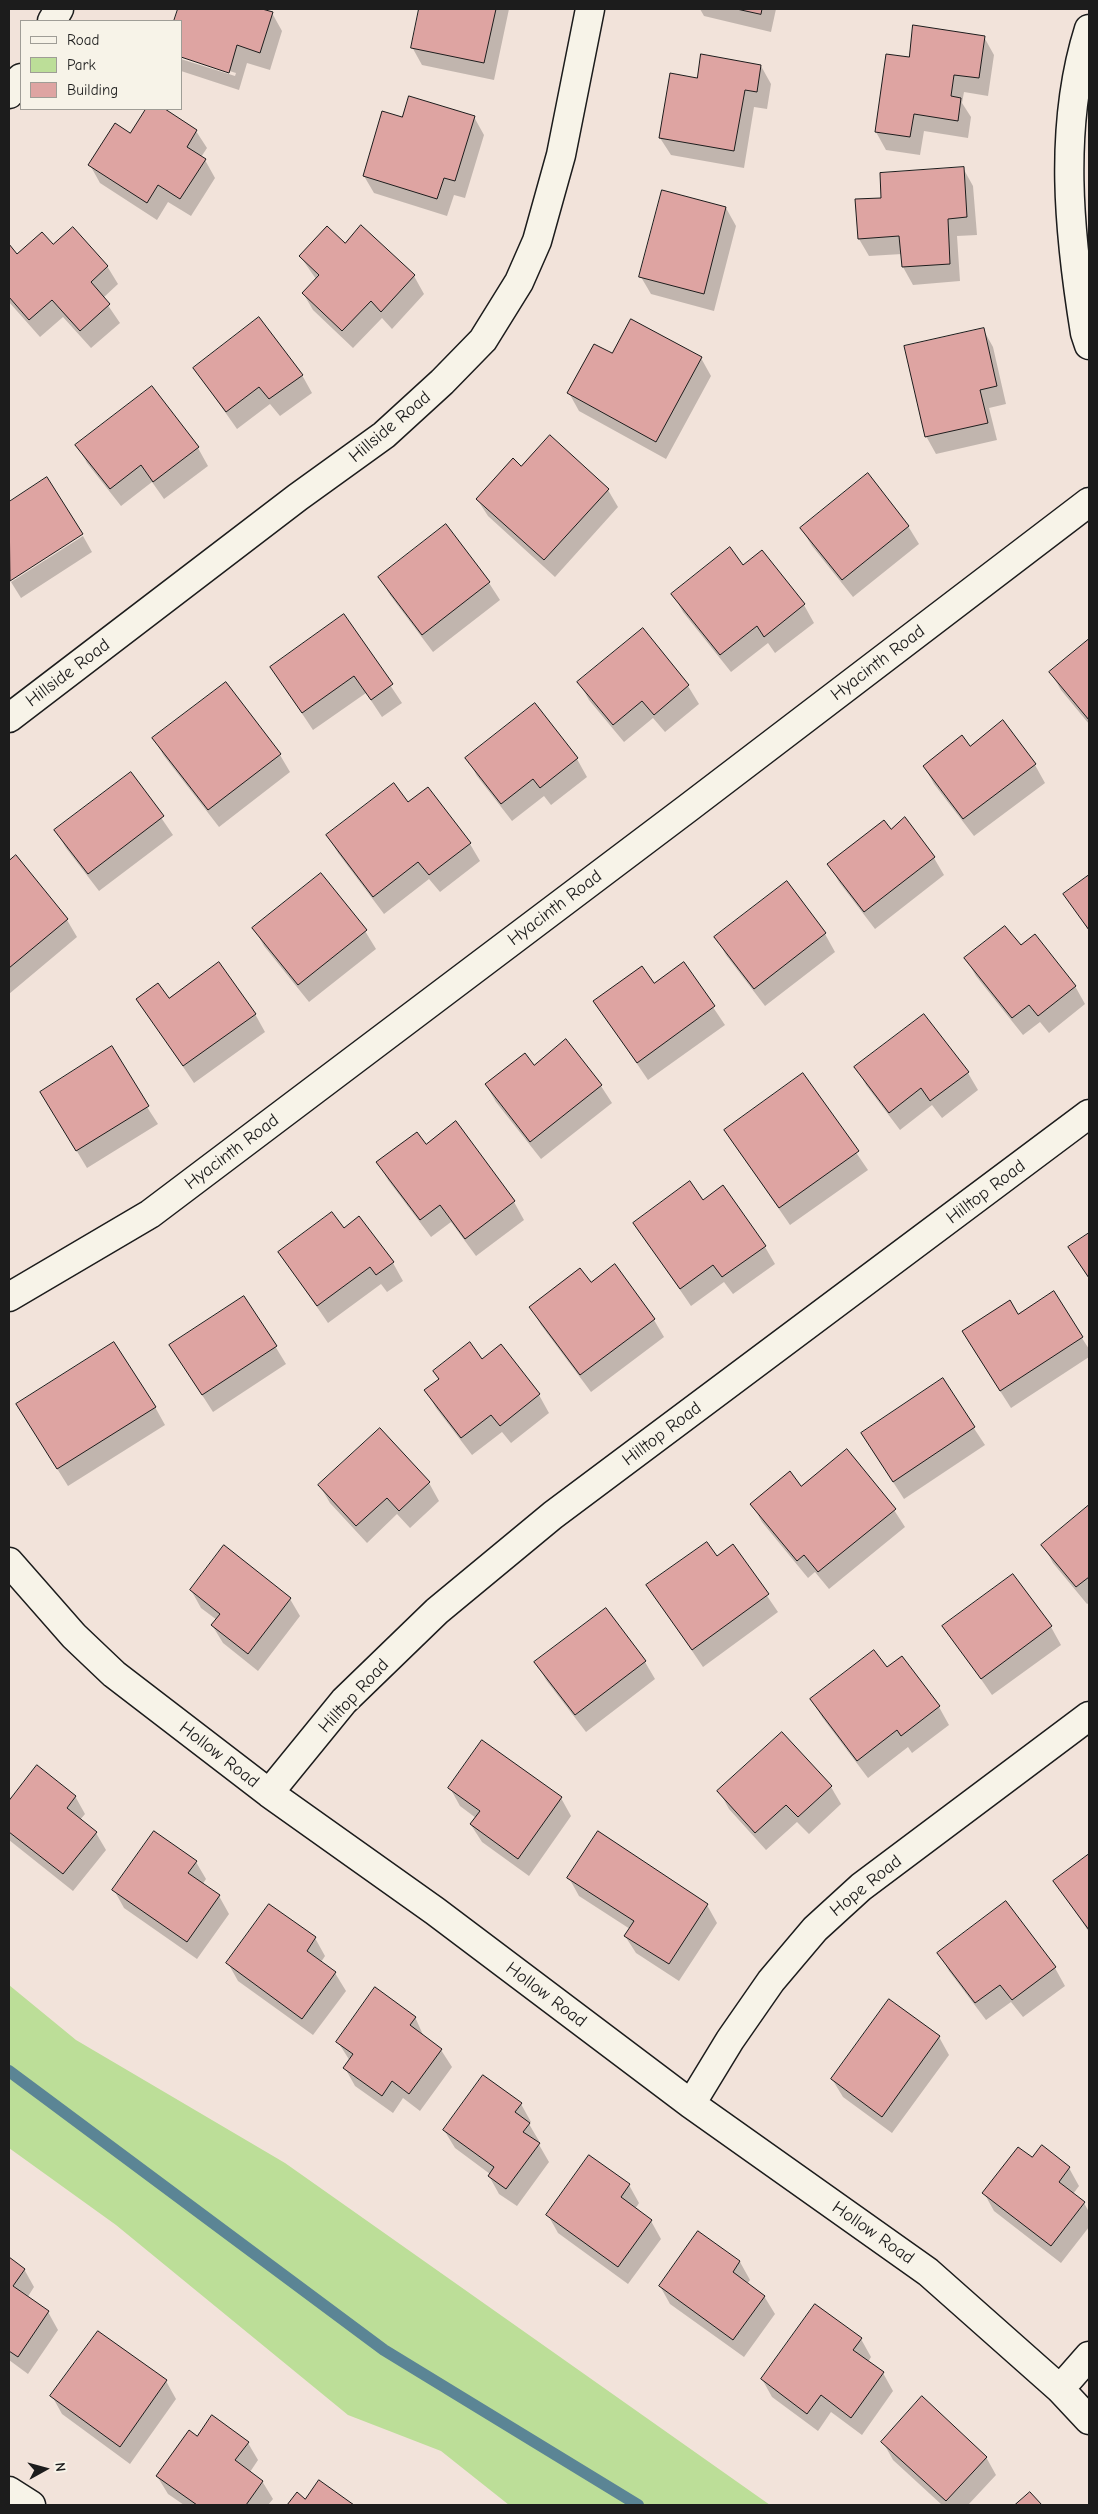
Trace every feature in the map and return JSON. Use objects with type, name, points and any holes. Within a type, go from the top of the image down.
[{"type":"street","points":[[53,20],[59,9]]},
{"type":"street","name":"Hillside Road","points":[[9,718],[298,497],[384,435],[442,382],[483,340],[519,282],[537,241],[561,155],[590,9]]},
{"type":"street","points":[[1089,29],[1074,102],[1080,158],[1069,177],[1073,259],[1085,334],[1089,345]]},
{"type":"street","points":[[9,94],[20,79]]},
{"type":"street","name":"Hyacinth Road","points":[[9,1296],[150,1214],[688,808],[1089,502]]},
{"type":"street","name":"Hilltop Road","points":[[269,1793],[344,1701],[437,1611],[553,1515],[1089,1114]]},
{"type":"street","name":"Hollow Road","points":[[9,1562],[74,1636],[114,1674],[269,1793],[435,1912],[691,2104],[928,2272],[1060,2389],[1089,2420]]},
{"type":"street","name":"Hope Road","points":[[691,2104],[730,2040],[770,1981],[815,1929],[861,1887],[1089,1716]]},
{"type":"street","points":[[1060,2389],[1089,2356]]},
{"type":"street","points":[[9,2490],[31,2505]]},
{"type":"green space","points":[[9,1985],[76,2040],[285,2163],[770,2505],[509,2505],[441,2451],[348,2415],[116,2225],[9,2148]]},
{"type":"building","points":[[178,9],[262,9],[273,12],[260,53],[237,45],[229,73],[182,57],[182,20],[174,20]]},
{"type":"building","points":[[419,9],[496,9],[484,63],[411,48]]},
{"type":"building","points":[[737,9],[762,9],[761,14]]},
{"type":"building","points":[[913,25],[985,36],[979,78],[954,75],[951,96],[961,98],[958,121],[914,114],[910,137],[875,132],[886,54],[909,57]]},
{"type":"building","points":[[701,54],[761,65],[757,92],[745,90],[734,151],[659,138],[670,73],[697,78]]},
{"type":"building","points":[[409,96],[475,116],[455,181],[444,178],[437,199],[363,176],[382,111],[402,117]]},
{"type":"building","points":[[145,110],[167,110],[197,130],[187,147],[206,159],[180,199],[158,185],[147,203],[88,165],[115,123],[130,133]]},
{"type":"building","points":[[964,167],[967,217],[948,219],[950,264],[902,267],[899,236],[858,239],[855,199],[881,198],[880,173]]},
{"type":"building","points":[[662,190],[726,207],[704,294],[639,277]]},
{"type":"building","points":[[361,225],[415,275],[381,312],[371,301],[342,331],[302,293],[319,275],[299,256],[327,226],[345,243]]},
{"type":"building","points":[[73,227],[108,266],[91,282],[110,304],[80,331],[52,300],[29,320],[9,297],[9,244],[17,254],[42,232],[53,244]]},
{"type":"building","points":[[259,317],[303,375],[269,399],[259,387],[226,412],[193,368]]},
{"type":"building","points":[[631,319],[702,357],[656,442],[567,393],[594,344],[612,353]]},
{"type":"building","points":[[984,328],[997,386],[980,390],[988,423],[925,437],[904,346]]},
{"type":"building","points":[[152,386],[199,447],[153,482],[141,465],[110,489],[75,445]]},
{"type":"building","points":[[550,435],[609,489],[544,560],[476,499],[513,458],[521,466]]},
{"type":"building","points":[[868,473],[909,526],[842,580],[800,528]]},
{"type":"building","points":[[47,477],[83,534],[10,581],[9,502]]},
{"type":"building","points":[[446,524],[490,582],[422,635],[378,577]]},
{"type":"building","points":[[730,547],[743,565],[762,550],[805,604],[764,637],[757,626],[720,655],[671,594]]},
{"type":"building","points":[[344,614],[393,684],[371,700],[354,676],[302,713],[270,667]]},
{"type":"building","points":[[643,628],[689,685],[654,715],[642,701],[613,725],[577,682]]},
{"type":"building","points":[[1089,639],[1089,720],[1049,672]]},
{"type":"building","points":[[226,682],[281,754],[208,810],[152,738]]},
{"type":"building","points":[[535,703],[578,758],[540,788],[533,779],[501,804],[465,758]]},
{"type":"building","points":[[1003,720],[1036,764],[963,819],[923,766],[962,735],[970,746]]},
{"type":"building","points":[[131,772],[164,816],[88,874],[54,830]]},
{"type":"building","points":[[394,783],[408,802],[428,787],[471,843],[429,875],[418,862],[373,897],[326,835]]},
{"type":"building","points":[[905,817],[935,857],[864,912],[827,864],[884,820],[891,829]]},
{"type":"building","points":[[16,855],[68,919],[9,968],[9,861]]},
{"type":"building","points":[[321,873],[367,930],[298,985],[252,928]]},
{"type":"building","points":[[1089,875],[1089,930],[1063,894]]},
{"type":"building","points":[[787,881],[826,933],[754,989],[714,937]]},
{"type":"building","points":[[1005,926],[1021,945],[1035,934],[1076,986],[1038,1016],[1029,1005],[1012,1018],[964,958]]},
{"type":"building","points":[[219,962],[256,1014],[183,1066],[136,999],[158,983],[169,998]]},
{"type":"building","points":[[684,962],[715,1006],[637,1063],[593,1001],[642,966],[654,983]]},
{"type":"building","points":[[924,1014],[969,1072],[930,1101],[921,1088],[889,1113],[854,1067]]},
{"type":"building","points":[[566,1039],[602,1085],[530,1142],[485,1084],[525,1053],[534,1065]]},
{"type":"building","points":[[112,1046],[149,1106],[76,1151],[40,1092]]},
{"type":"building","points":[[803,1073],[859,1151],[779,1208],[724,1130]]},
{"type":"building","points":[[456,1121],[515,1201],[465,1239],[440,1205],[420,1220],[376,1162],[417,1132],[426,1144]]},
{"type":"building","points":[[690,1181],[703,1200],[723,1185],[766,1246],[722,1277],[713,1265],[680,1289],[633,1223]]},
{"type":"building","points":[[332,1212],[344,1228],[359,1216],[394,1262],[376,1275],[370,1267],[317,1306],[278,1252]]},
{"type":"building","points":[[1089,1233],[1089,1278],[1068,1247]]},
{"type":"building","points":[[615,1264],[655,1319],[580,1375],[529,1307],[580,1268],[591,1282]]},
{"type":"building","points":[[1054,1291],[1083,1337],[1000,1391],[962,1331],[1010,1300],[1018,1314]]},
{"type":"building","points":[[244,1296],[277,1346],[202,1395],[169,1345]]},
{"type":"building","points":[[114,1342],[156,1407],[57,1469],[16,1404]]},
{"type":"building","points":[[470,1342],[482,1359],[501,1344],[540,1394],[500,1426],[491,1415],[461,1438],[424,1390],[439,1379],[433,1371]]},
{"type":"building","points":[[943,1378],[975,1427],[893,1482],[861,1433]]},
{"type":"building","points":[[380,1428],[430,1482],[399,1511],[387,1498],[356,1526],[318,1485]]},
{"type":"building","points":[[847,1449],[896,1509],[818,1572],[804,1555],[797,1561],[750,1504],[790,1471],[801,1486]]},
{"type":"building","points":[[1089,1505],[1089,1577],[1076,1587],[1041,1545]]},
{"type":"building","points":[[707,1542],[717,1556],[733,1544],[769,1594],[692,1650],[646,1585]]},
{"type":"building","points":[[224,1545],[291,1598],[248,1654],[211,1625],[220,1614],[190,1590]]},
{"type":"building","points":[[1013,1574],[1052,1626],[981,1679],[942,1626]]},
{"type":"building","points":[[606,1608],[646,1661],[575,1715],[534,1662]]},
{"type":"building","points":[[874,1650],[887,1667],[902,1656],[940,1706],[901,1736],[897,1730],[857,1761],[810,1699]]},
{"type":"building","points":[[782,1732],[832,1786],[798,1817],[786,1805],[755,1833],[717,1791]]},
{"type":"building","points":[[482,1740],[562,1797],[518,1859],[470,1824],[480,1811],[448,1788]]},
{"type":"building","points":[[37,1765],[76,1796],[67,1808],[97,1832],[63,1874],[9,1832],[9,1801]]},
{"type":"building","points":[[154,1831],[197,1861],[188,1873],[220,1895],[187,1942],[112,1890]]},
{"type":"building","points":[[598,1831],[708,1904],[669,1964],[624,1936],[634,1921],[567,1878]]},
{"type":"building","points":[[1089,1854],[1089,1930],[1053,1881]]},
{"type":"building","points":[[1006,1901],[1056,1967],[1012,2000],[1000,1985],[975,2003],[937,1953]]},
{"type":"building","points":[[269,1904],[316,1937],[307,1951],[336,1972],[302,2019],[226,1963]]},
{"type":"building","points":[[375,1987],[416,2017],[410,2025],[442,2049],[409,2094],[392,2081],[382,2096],[343,2068],[353,2054],[336,2042]]},
{"type":"building","points":[[889,1999],[940,2036],[882,2117],[831,2079]]},
{"type":"building","points":[[483,2075],[522,2103],[515,2112],[530,2123],[523,2132],[540,2143],[506,2189],[488,2176],[494,2167],[443,2130]]},
{"type":"building","points":[[1042,2145],[1070,2167],[1059,2182],[1085,2202],[1051,2246],[982,2193],[1018,2147],[1032,2157]]},
{"type":"building","points":[[589,2155],[630,2184],[621,2197],[652,2220],[618,2267],[546,2215]]},
{"type":"building","points":[[698,2231],[740,2261],[733,2272],[765,2296],[733,2340],[659,2286]]},
{"type":"building","points":[[9,2257],[25,2269],[13,2286],[49,2311],[18,2357],[9,2351]]},
{"type":"building","points":[[815,2304],[862,2338],[853,2350],[884,2372],[851,2418],[821,2395],[807,2414],[761,2379]]},
{"type":"building","points":[[98,2331],[167,2380],[120,2447],[50,2396]]},
{"type":"building","points":[[922,2396],[987,2457],[946,2501],[881,2442]]},
{"type":"building","points":[[212,2415],[249,2442],[235,2460],[263,2481],[246,2505],[197,2505],[156,2476],[189,2430],[197,2436]]},
{"type":"building","points":[[319,2480],[354,2505],[287,2505],[297,2492],[305,2499]]},
{"type":"building","points":[[1030,2492],[1042,2505],[1015,2505]]},
{"type":"waterway","points":[[9,2071],[384,2350],[638,2505]]}]
